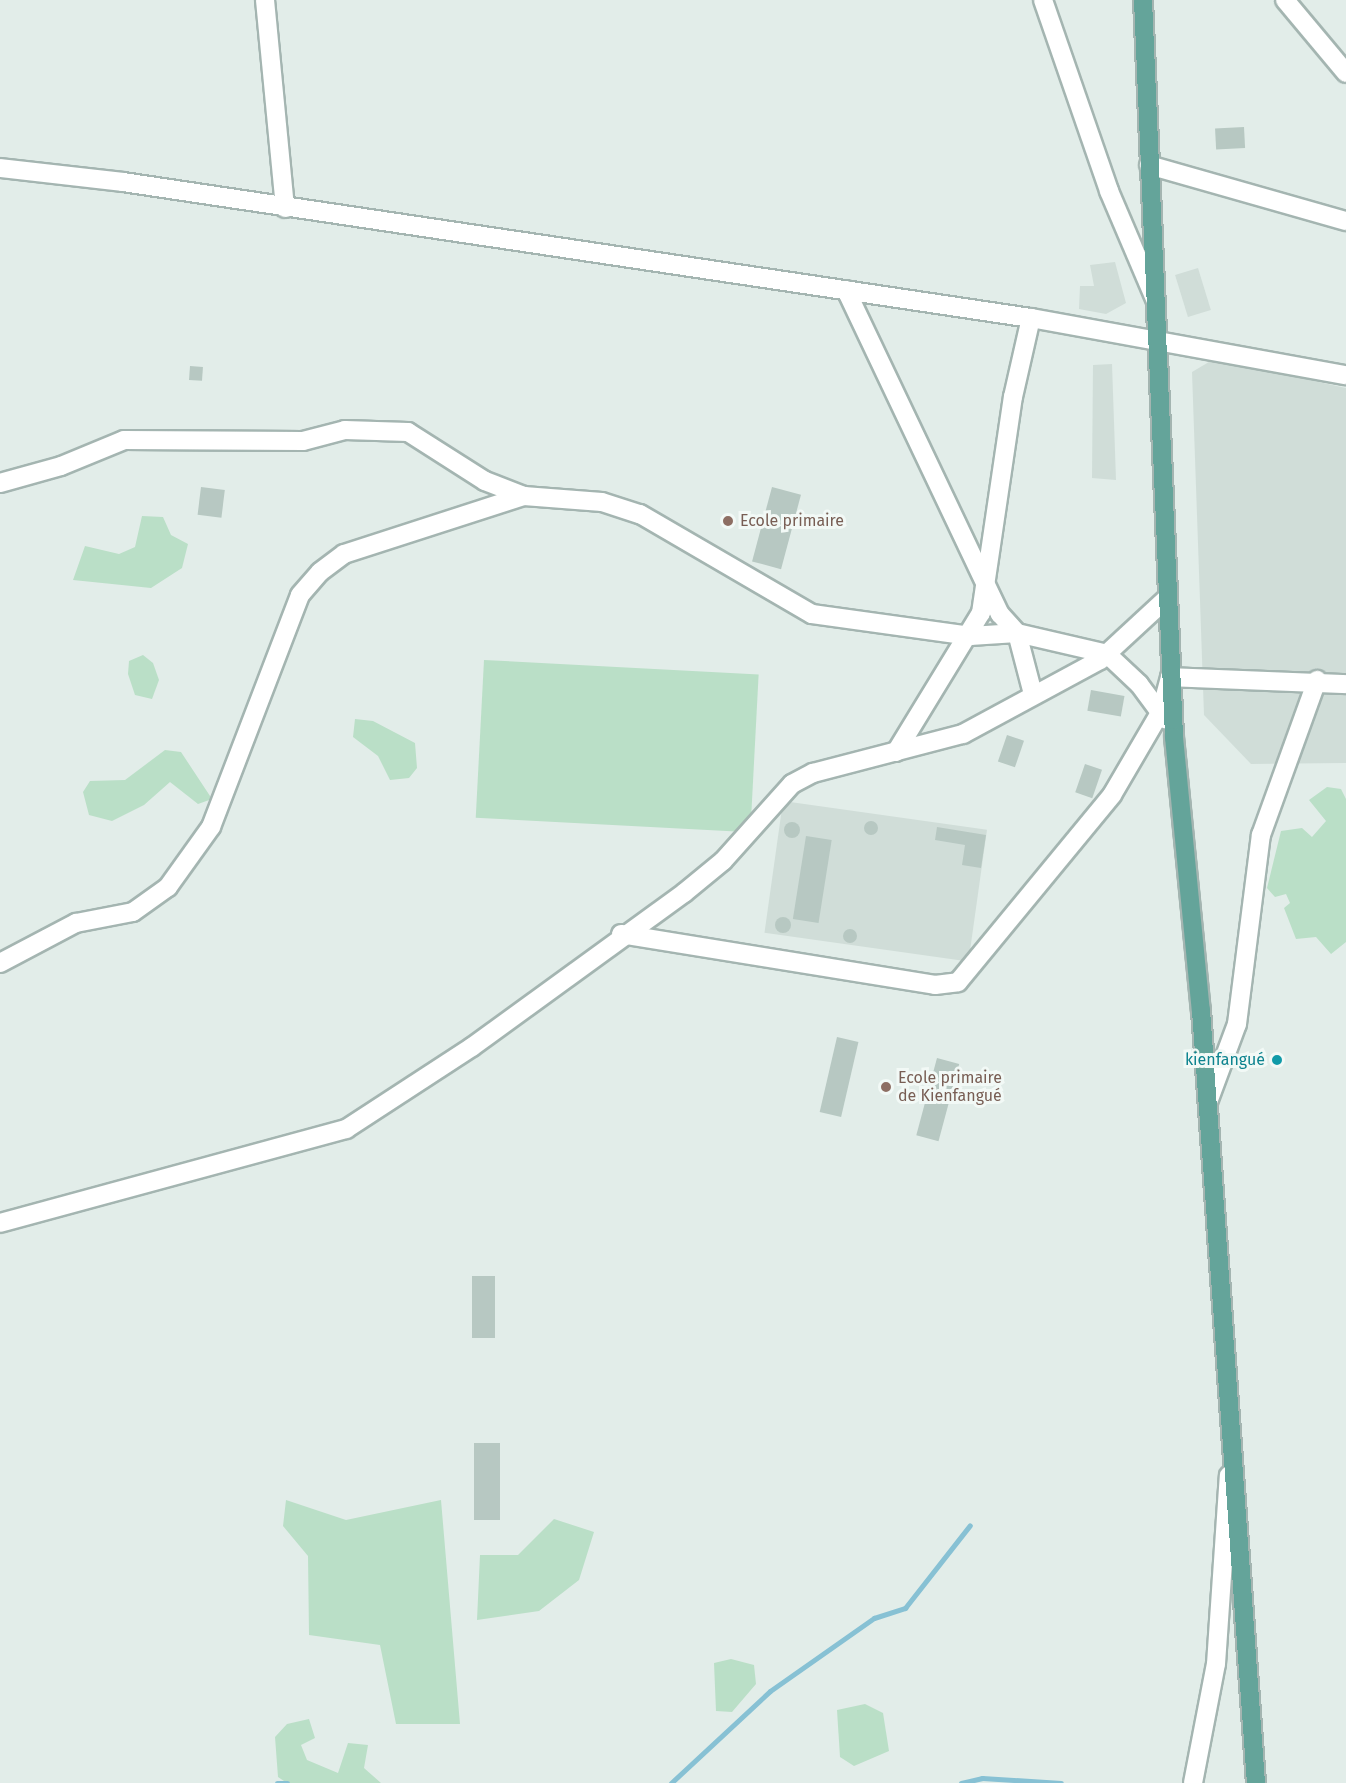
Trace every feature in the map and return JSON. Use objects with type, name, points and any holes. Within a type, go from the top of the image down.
[{"type":"main road","points":[[1143,0],[1157,303],[1165,600],[1174,737],[1208,1101],[1230,1458],[1256,1783]]},
{"type":"street","points":[[265,0],[285,208]]},
{"type":"street","points":[[1043,0],[1113,201],[1157,303]]},
{"type":"street","points":[[1285,0],[1346,73]]},
{"type":"street","points":[[1149,165],[1346,221]]},
{"type":"street","points":[[0,168],[1031,318],[1158,338],[1346,375]]},
{"type":"street","points":[[846,290],[985,585],[1017,633],[1033,694]]},
{"type":"street","points":[[896,752],[970,636],[981,613],[1013,397],[1031,318]]},
{"type":"street","points":[[0,483],[61,466],[124,440],[303,441],[378,428],[408,432],[485,481],[524,495],[602,502],[640,514],[812,614],[970,636],[1017,633],[1107,654],[1161,711],[1174,737]]},
{"type":"street","points":[[0,963],[76,923],[133,912],[168,887],[211,827],[300,595],[320,572],[344,554],[524,495]]},
{"type":"street","points":[[0,1223],[346,1129],[472,1047],[621,934],[723,861],[792,784],[963,734],[1107,654],[1165,600]]},
{"type":"street","points":[[621,934],[935,985],[957,982],[1112,795],[1161,711],[1170,677],[1317,680],[1346,684]]},
{"type":"street","points":[[1208,1101],[1237,1024],[1261,835],[1317,680]]},
{"type":"street","points":[[1193,1783],[1217,1652],[1230,1458]]},
{"type":"shaded area","points":[[1115,262],[1126,303],[1106,314],[1079,309],[1080,286],[1094,286],[1090,265]]},
{"type":"shaded area","points":[[1198,268],[1211,310],[1188,317],[1175,275]]},
{"type":"shaded area","points":[[1214,359],[1346,388],[1346,763],[1251,764],[1204,715],[1192,372]]},
{"type":"shaded area","points":[[1112,364],[1116,480],[1092,478],[1093,365]]},
{"type":"shaded area","points":[[783,801],[987,830],[968,961],[764,933]]},
{"type":"green space","points":[[142,516],[163,517],[171,535],[188,544],[182,568],[151,588],[73,580],[85,546],[119,554],[135,547]]},
{"type":"green space","points":[[143,655],[153,663],[159,680],[152,699],[135,695],[128,674],[129,661]]},
{"type":"green space","points":[[484,660],[759,674],[750,832],[476,818]]},
{"type":"green space","points":[[355,719],[373,721],[415,743],[417,768],[409,778],[390,780],[378,756],[353,737]]},
{"type":"green space","points":[[165,750],[181,752],[212,799],[198,804],[170,782],[144,805],[112,821],[89,815],[83,792],[90,781],[125,780]]},
{"type":"green space","points":[[1327,787],[1341,789],[1346,799],[1346,942],[1331,954],[1316,937],[1296,939],[1284,908],[1290,903],[1286,894],[1275,897],[1267,888],[1281,831],[1302,828],[1312,837],[1326,821],[1309,800]]},
{"type":"green space","points":[[286,1500],[346,1520],[441,1500],[460,1724],[396,1724],[380,1645],[309,1635],[308,1556],[283,1526]]},
{"type":"green space","points":[[554,1519],[594,1532],[579,1580],[539,1611],[477,1620],[480,1555],[518,1555]]},
{"type":"green space","points":[[731,1659],[754,1665],[756,1684],[732,1712],[716,1711],[714,1663]]},
{"type":"green space","points":[[865,1704],[883,1713],[889,1751],[854,1766],[840,1757],[837,1710]]},
{"type":"green space","points":[[309,1719],[315,1738],[301,1745],[307,1760],[338,1773],[348,1743],[368,1745],[364,1768],[381,1783],[287,1783],[278,1777],[275,1737],[287,1724]]},
{"type":"building","points":[[1244,127],[1245,148],[1216,149],[1215,129]]},
{"type":"building","points":[[190,366],[203,367],[202,381],[189,380]]},
{"type":"building","points":[[201,487],[225,490],[221,518],[198,515]]},
{"type":"building","points":[[772,487],[801,495],[781,569],[752,561]]},
{"type":"building","points":[[1091,690],[1124,696],[1121,717],[1087,711]]},
{"type":"building","points":[[1007,735],[1024,741],[1015,767],[998,761]]},
{"type":"building","points":[[1085,764],[1102,770],[1092,798],[1075,792]]},
{"type":"building","points":[[868,821],[874,821],[878,828],[874,835],[868,835],[864,831],[864,825]]},
{"type":"building","points":[[792,822],[798,824],[800,830],[798,836],[792,838],[786,836],[784,830],[786,824]]},
{"type":"building","points":[[937,827],[986,835],[981,868],[962,865],[965,845],[935,840]]},
{"type":"building","points":[[806,836],[832,840],[819,923],[793,919]]},
{"type":"building","points":[[783,917],[789,919],[791,925],[789,931],[783,933],[777,931],[775,925],[777,919]]},
{"type":"building","points":[[847,929],[853,929],[857,936],[853,943],[847,943],[843,939],[843,933]]},
{"type":"building","points":[[837,1037],[858,1042],[841,1117],[820,1112]]},
{"type":"building","points":[[937,1058],[959,1064],[939,1141],[916,1135]]},
{"type":"building","points":[[472,1276],[495,1276],[495,1338],[472,1338]]},
{"type":"building","points":[[474,1443],[500,1443],[500,1520],[474,1520]]},
{"type":"waterway","points":[[671,1783],[770,1691],[874,1618],[905,1608],[970,1525]]},
{"type":"waterway","points":[[961,1783],[982,1778],[1061,1783]]},
{"type":"waterway","points":[[277,1783],[287,1783]]},
{"type":"place","name":"Ecole primaire","points":[[728,521]]},
{"type":"place","name":"kienfangué","points":[[1277,1060]]},
{"type":"place","name":"Ecole primaire de Kienfangué","points":[[886,1087]]}]
